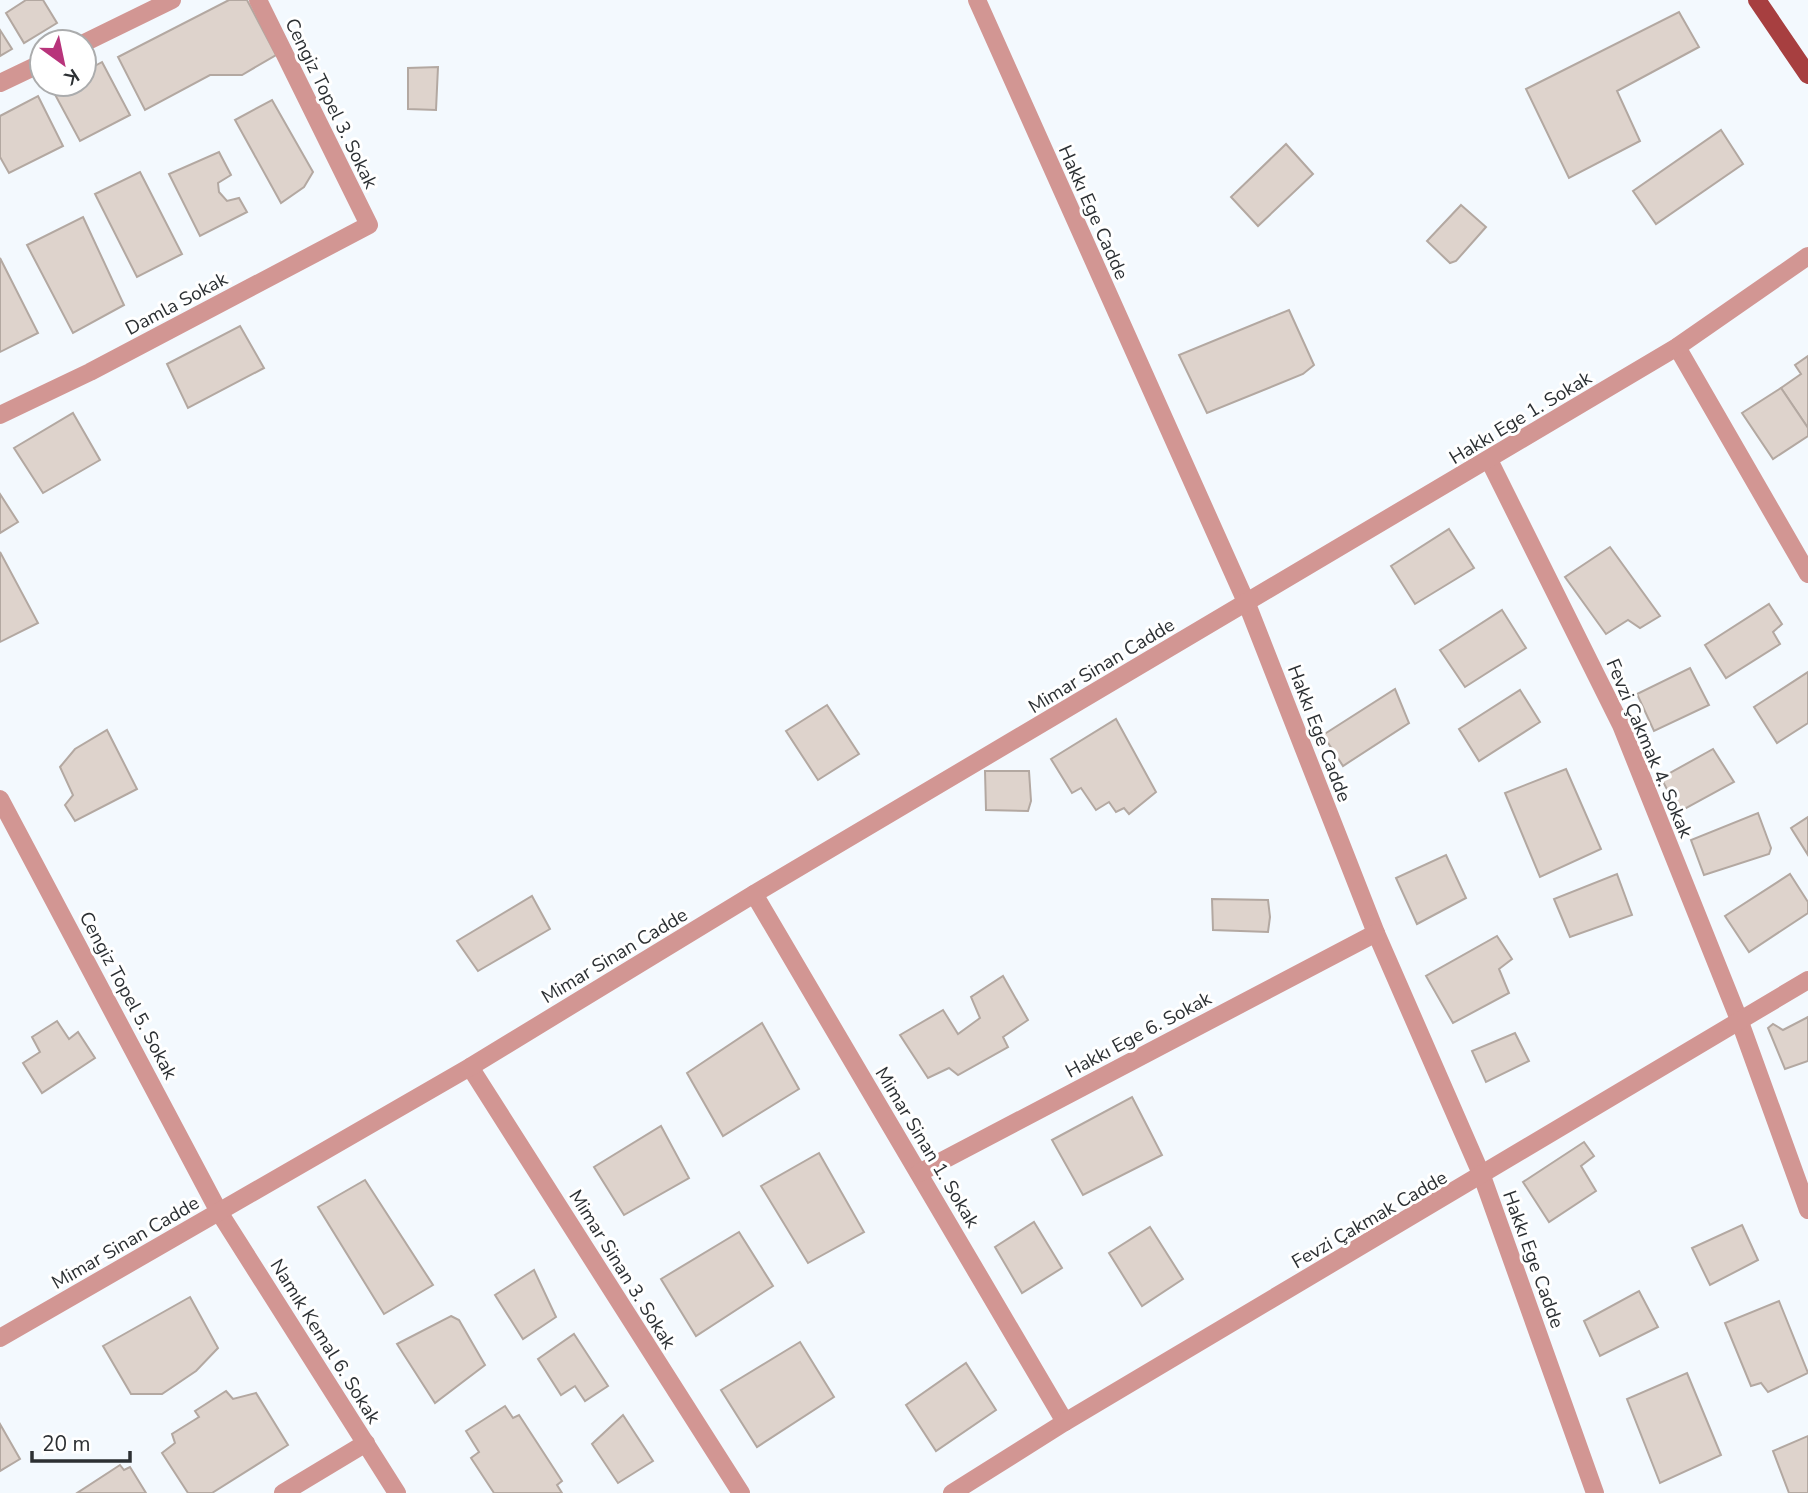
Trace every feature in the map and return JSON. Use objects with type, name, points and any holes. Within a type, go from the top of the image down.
[{"type":"main road","points":[[1757,0],[1808,75]]},
{"type":"street","points":[[98,36],[172,0]]},
{"type":"street","name":"Cengiz Topel 3. Sokak","points":[[258,0],[369,225]]},
{"type":"street","name":"Hakkı Ege Cadde","points":[[977,0],[1247,604],[1376,933],[1482,1177],[1595,1493]]},
{"type":"street","points":[[0,83],[28,70]]},
{"type":"street","name":"Damla Sokak","points":[[0,415],[90,372],[369,225]]},
{"type":"street","name":"Hakkı Ege 1. Sokak","points":[[1247,604],[1677,347],[1808,256]]},
{"type":"street","points":[[1677,347],[1808,574]]},
{"type":"street","name":"Fevzi Çakmak 4. Sokak","points":[[1489,460],[1622,725],[1740,1022],[1808,1210]]},
{"type":"street","name":"Mimar Sinan Cadde","points":[[0,1338],[470,1067],[754,894],[1247,604]]},
{"type":"street","name":"Cengiz Topel 5. Sokak","points":[[0,799],[219,1212]]},
{"type":"street","name":"Mimar Sinan 1. Sokak","points":[[754,894],[1065,1422]]},
{"type":"street","name":"Hakkı Ege 6. Sokak","points":[[919,1173],[1376,933]]},
{"type":"street","name":"Fevzi Çakmak Cadde","points":[[951,1493],[1065,1422],[1482,1177],[1808,980]]},
{"type":"street","name":"Mimar Sinan 3. Sokak","points":[[470,1067],[741,1493]]},
{"type":"street","name":"Namık Kemal 6. Sokak","points":[[219,1212],[397,1493]]},
{"type":"street","points":[[283,1493],[366,1443]]},
{"type":"building","points":[[26,0],[43,0],[57,23],[49,28],[28,28],[28,41],[24,43],[6,13]]},
{"type":"building","points":[[229,0],[247,0],[276,55],[242,75],[210,75],[145,110],[118,57]]},
{"type":"building","points":[[1679,12],[1699,47],[1617,91],[1640,141],[1569,178],[1526,89]]},
{"type":"building","points":[[0,30],[12,49],[0,56]]},
{"type":"building","points":[[102,62],[130,115],[80,141],[57,98],[98,98],[98,64]]},
{"type":"building","points":[[438,67],[436,110],[408,109],[408,68]]},
{"type":"building","points":[[39,98],[63,146],[9,173],[0,157],[0,116]]},
{"type":"building","points":[[272,100],[313,172],[304,187],[281,203],[235,120]]},
{"type":"building","points":[[1721,130],[1743,164],[1656,224],[1633,191]]},
{"type":"building","points":[[1286,144],[1313,174],[1258,226],[1231,197]]},
{"type":"building","points":[[219,152],[231,175],[218,183],[219,192],[227,201],[239,198],[247,212],[200,236],[169,174]]},
{"type":"building","points":[[140,172],[182,254],[137,277],[95,194]]},
{"type":"building","points":[[1461,205],[1486,227],[1456,261],[1450,263],[1427,241]]},
{"type":"building","points":[[83,217],[124,305],[73,333],[27,245]]},
{"type":"building","points":[[0,258],[38,333],[0,352]]},
{"type":"building","points":[[1289,310],[1314,365],[1303,374],[1207,413],[1179,355]]},
{"type":"building","points":[[240,326],[264,368],[188,408],[167,364]]},
{"type":"building","points":[[1808,356],[1808,428],[1781,388],[1801,374],[1795,365]]},
{"type":"building","points":[[1781,388],[1808,428],[1808,436],[1773,459],[1742,413]]},
{"type":"building","points":[[73,413],[100,460],[43,493],[14,448]]},
{"type":"building","points":[[0,494],[18,522],[0,533]]},
{"type":"building","points":[[1449,529],[1474,568],[1415,604],[1391,566]]},
{"type":"building","points":[[1610,547],[1660,616],[1640,628],[1628,620],[1606,634],[1565,577]]},
{"type":"building","points":[[0,552],[38,623],[0,642]]},
{"type":"building","points":[[1769,604],[1782,624],[1773,632],[1780,644],[1726,678],[1705,645]]},
{"type":"building","points":[[1502,610],[1526,648],[1465,687],[1440,650]]},
{"type":"building","points":[[1690,668],[1709,705],[1654,731],[1637,694]]},
{"type":"building","points":[[1808,672],[1808,723],[1777,743],[1754,707]]},
{"type":"building","points":[[1395,689],[1409,723],[1343,766],[1323,735]]},
{"type":"building","points":[[1520,690],[1540,722],[1479,761],[1459,729]]},
{"type":"building","points":[[827,705],[859,754],[818,780],[786,731]]},
{"type":"building","points":[[1116,719],[1156,792],[1129,814],[1124,808],[1116,812],[1109,802],[1096,810],[1081,788],[1072,793],[1051,759]]},
{"type":"building","points":[[107,730],[137,789],[75,821],[65,805],[73,795],[60,767],[75,749]]},
{"type":"building","points":[[1713,749],[1734,782],[1679,812],[1661,778]]},
{"type":"building","points":[[1566,769],[1601,849],[1540,877],[1505,793]]},
{"type":"building","points":[[985,771],[1029,771],[1031,801],[1028,811],[986,810]]},
{"type":"building","points":[[1758,813],[1771,848],[1769,854],[1704,875],[1691,840]]},
{"type":"building","points":[[1808,817],[1808,855],[1791,828]]},
{"type":"building","points":[[1446,855],[1466,898],[1417,924],[1396,878]]},
{"type":"building","points":[[1617,874],[1632,915],[1570,937],[1554,899]]},
{"type":"building","points":[[1790,874],[1808,902],[1808,913],[1749,952],[1725,916]]},
{"type":"building","points":[[532,896],[550,929],[478,971],[457,941]]},
{"type":"building","points":[[1212,899],[1268,900],[1268,932],[1213,930]]},
{"type":"building","points":[[1497,936],[1512,959],[1499,969],[1509,993],[1453,1023],[1426,976]]},
{"type":"building","points":[[1003,976],[1028,1020],[1003,1037],[1008,1047],[958,1075],[949,1068],[928,1078],[900,1035],[943,1010],[958,1034],[980,1018],[971,997]]},
{"type":"building","points":[[1808,1017],[1808,1061],[1785,1069],[1768,1028],[1773,1024],[1783,1030]]},
{"type":"building","points":[[57,1021],[69,1039],[78,1032],[95,1058],[42,1093],[23,1063],[40,1052],[32,1037]]},
{"type":"building","points":[[762,1023],[799,1089],[723,1136],[687,1073]]},
{"type":"building","points":[[1515,1033],[1529,1061],[1486,1082],[1472,1051]]},
{"type":"building","points":[[1132,1097],[1162,1155],[1083,1195],[1052,1140]]},
{"type":"building","points":[[661,1126],[689,1178],[624,1215],[594,1167]]},
{"type":"building","points":[[1584,1142],[1594,1156],[1581,1166],[1596,1191],[1549,1222],[1523,1182]]},
{"type":"building","points":[[819,1153],[864,1232],[808,1263],[761,1186]]},
{"type":"building","points":[[365,1180],[433,1285],[384,1314],[318,1207]]},
{"type":"building","points":[[1034,1222],[1062,1268],[1022,1293],[995,1247]]},
{"type":"building","points":[[1742,1225],[1758,1260],[1710,1285],[1692,1248]]},
{"type":"building","points":[[1150,1227],[1183,1279],[1142,1306],[1109,1253]]},
{"type":"building","points":[[739,1232],[773,1286],[696,1336],[661,1279]]},
{"type":"building","points":[[534,1270],[556,1317],[523,1339],[495,1295]]},
{"type":"building","points":[[1639,1291],[1658,1327],[1600,1356],[1584,1321]]},
{"type":"building","points":[[190,1297],[218,1348],[196,1371],[162,1394],[131,1394],[103,1346]]},
{"type":"building","points":[[1779,1301],[1808,1373],[1768,1392],[1761,1383],[1751,1386],[1725,1323]]},
{"type":"building","points":[[451,1316],[459,1320],[485,1365],[435,1403],[397,1344]]},
{"type":"building","points":[[574,1334],[608,1386],[585,1401],[575,1386],[561,1395],[538,1359]]},
{"type":"building","points":[[800,1342],[834,1397],[757,1447],[721,1390]]},
{"type":"building","points":[[966,1363],[996,1410],[936,1451],[906,1405]]},
{"type":"building","points":[[1687,1373],[1721,1455],[1660,1483],[1627,1399]]},
{"type":"building","points":[[226,1391],[233,1399],[256,1393],[288,1445],[212,1493],[188,1493],[162,1453],[175,1443],[172,1434],[199,1417],[195,1411]]},
{"type":"building","points":[[505,1406],[513,1418],[519,1415],[562,1481],[557,1485],[562,1493],[494,1493],[471,1458],[479,1452],[466,1431]]},
{"type":"building","points":[[623,1415],[653,1461],[618,1483],[592,1444]]},
{"type":"building","points":[[0,1424],[20,1459],[0,1471]]},
{"type":"building","points":[[1808,1436],[1808,1493],[1789,1493],[1773,1451]]},
{"type":"building","points":[[120,1465],[124,1470],[130,1467],[146,1493],[77,1493]]}]
